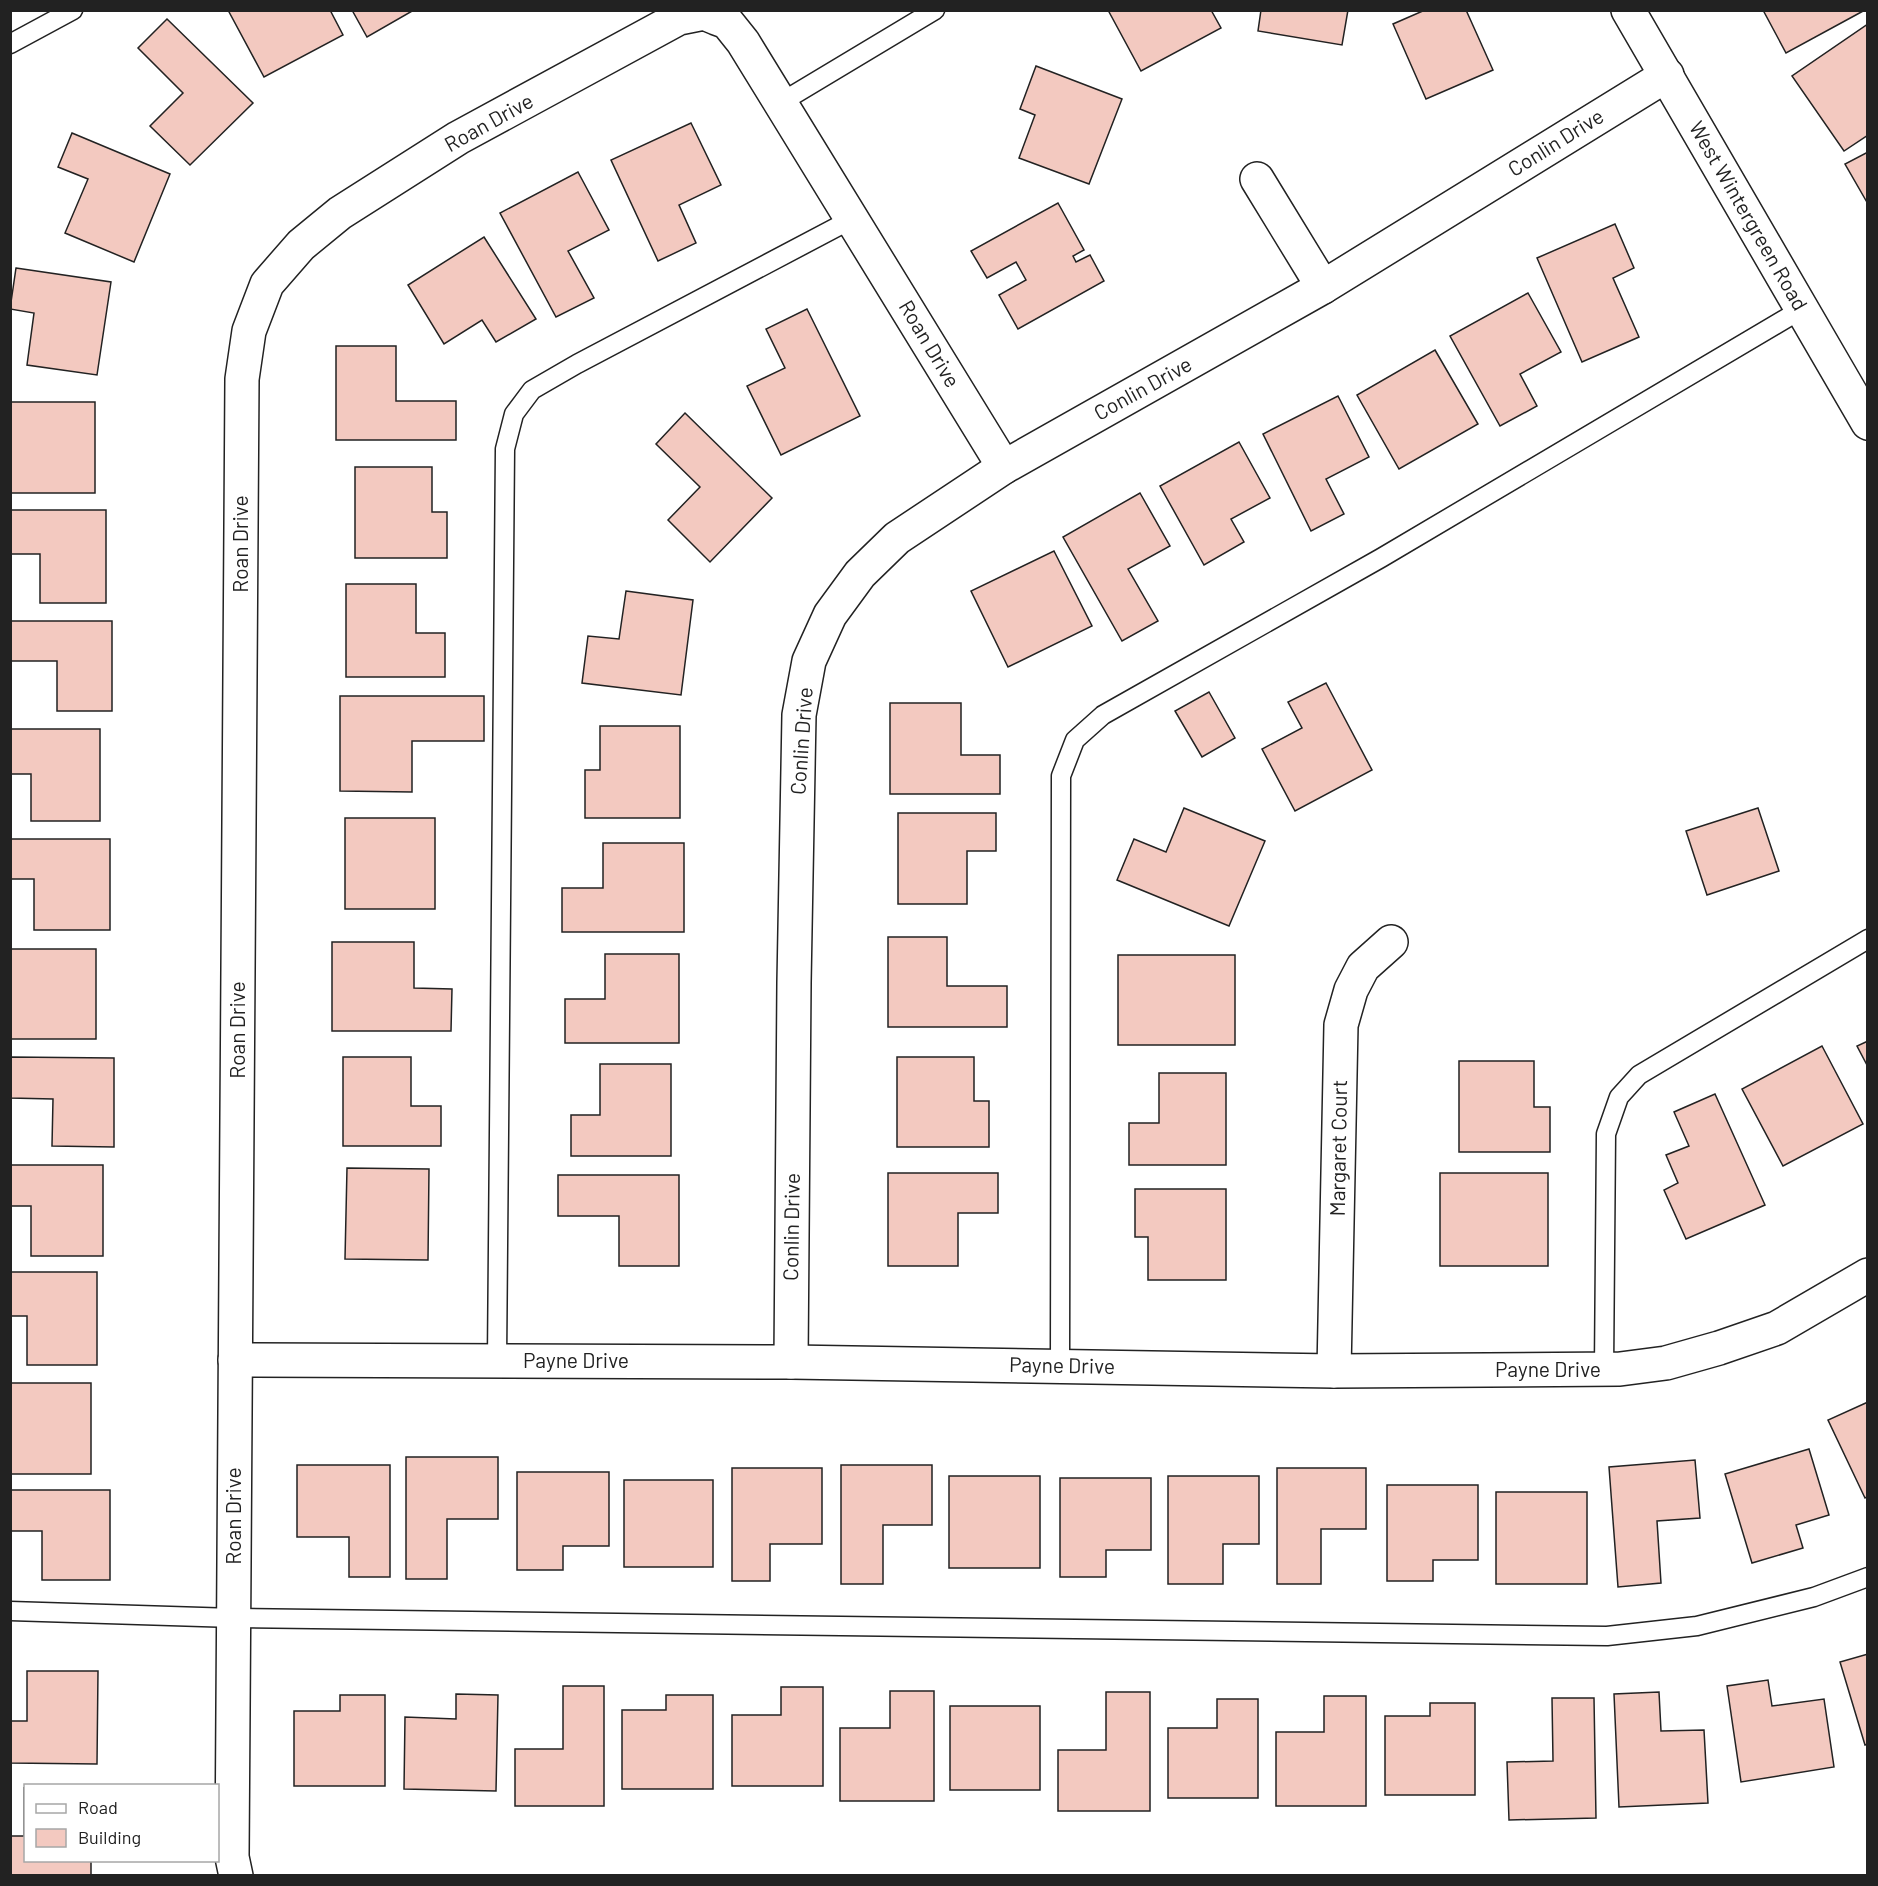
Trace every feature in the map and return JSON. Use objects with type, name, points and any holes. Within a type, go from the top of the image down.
[{"type":"street","name":"West Wintergreen Road","points":[[1628,10],[1868,423]]},
{"type":"street","name":"Roan Drive","points":[[236,1875],[232,1857],[242,379],[249,331],[267,284],[301,245],[340,213],[458,138],[679,18],[704,13],[717,14],[727,22],[743,42],[1004,467]]},
{"type":"street","name":"Conlin Drive","points":[[791,1362],[799,715],[809,661],[830,615],[860,574],[897,538],[1004,467],[1323,287],[1667,75]]},
{"type":"street","points":[[1257,179],[1323,287]]},
{"type":"street","name":"Margaret Court","points":[[1334,1371],[1341,1025],[1351,990],[1363,967],[1391,942]]},
{"type":"street","name":"Payne Drive","points":[[235,1359],[791,1362],[1334,1371],[1620,1370],[1666,1364],[1777,1328],[1868,1275]]},
{"type":"lane","points":[[10,44],[73,10]]},
{"type":"lane","points":[[780,103],[935,10]]},
{"type":"lane","points":[[497,1360],[505,449],[514,414],[532,390],[852,219]]},
{"type":"lane","points":[[1060,1366],[1061,776],[1075,740],[1103,715],[1381,558],[1802,309]]},
{"type":"lane","points":[[1604,1370],[1606,1134],[1619,1097],[1639,1075],[1868,939]]},
{"type":"lane","points":[[10,1611],[234,1618],[1607,1636],[1697,1626],[1814,1597],[1868,1577]]},
{"type":"building","points":[[228,10],[330,10],[343,35],[264,77]]},
{"type":"building","points":[[352,10],[414,10],[367,37]]},
{"type":"building","points":[[1108,10],[1211,10],[1221,28],[1141,71]]},
{"type":"building","points":[[1261,10],[1348,10],[1342,45],[1258,31]]},
{"type":"building","points":[[1425,10],[1466,10],[1493,70],[1426,99],[1393,24]]},
{"type":"building","points":[[1763,10],[1865,10],[1786,53]]},
{"type":"building","points":[[167,19],[253,103],[190,165],[150,126],[183,93],[138,48]]},
{"type":"building","points":[[1868,24],[1868,135],[1844,151],[1792,76]]},
{"type":"building","points":[[1036,66],[1122,99],[1089,184],[1019,158],[1035,115],[1020,109]]},
{"type":"building","points":[[691,123],[721,185],[679,205],[696,243],[658,261],[611,160]]},
{"type":"building","points":[[72,133],[170,174],[134,262],[65,233],[88,179],[58,167]]},
{"type":"building","points":[[1868,152],[1868,204],[1845,164]]},
{"type":"building","points":[[578,172],[609,230],[568,251],[594,298],[556,317],[500,213]]},
{"type":"building","points":[[1058,203],[1084,250],[1073,256],[1076,262],[1090,255],[1104,281],[1018,329],[999,295],[1026,280],[1016,262],[987,278],[971,251]]},
{"type":"building","points":[[1615,224],[1634,268],[1613,278],[1639,337],[1582,362],[1537,258]]},
{"type":"building","points":[[484,237],[536,319],[496,342],[482,320],[444,344],[408,285]]},
{"type":"building","points":[[16,268],[111,282],[97,375],[27,365],[34,313],[10,309]]},
{"type":"building","points":[[1528,293],[1561,352],[1520,374],[1537,406],[1500,426],[1450,336]]},
{"type":"building","points":[[807,309],[860,416],[781,455],[747,386],[785,368],[766,329]]},
{"type":"building","points":[[336,346],[396,346],[396,401],[456,401],[456,440],[336,440]]},
{"type":"building","points":[[1435,350],[1478,424],[1399,469],[1357,395]]},
{"type":"building","points":[[1338,396],[1369,457],[1326,479],[1344,514],[1311,531],[1263,434]]},
{"type":"building","points":[[10,402],[95,402],[95,493],[10,493]]},
{"type":"building","points":[[685,413],[772,498],[710,562],[668,520],[700,487],[656,444]]},
{"type":"building","points":[[1239,442],[1270,498],[1231,519],[1244,542],[1204,565],[1160,486]]},
{"type":"building","points":[[355,467],[432,467],[432,512],[447,512],[447,558],[355,558]]},
{"type":"building","points":[[1140,493],[1170,546],[1128,569],[1158,621],[1122,641],[1063,537]]},
{"type":"building","points":[[10,510],[106,510],[106,603],[40,603],[40,554],[10,554]]},
{"type":"building","points":[[1054,551],[1092,626],[1008,667],[971,591]]},
{"type":"building","points":[[346,584],[416,584],[416,633],[445,633],[445,677],[346,677]]},
{"type":"building","points":[[626,591],[693,600],[681,695],[582,683],[588,636],[619,639]]},
{"type":"building","points":[[10,621],[112,621],[112,711],[57,711],[57,661],[10,661]]},
{"type":"building","points":[[1326,683],[1372,770],[1295,811],[1262,749],[1302,728],[1288,702]]},
{"type":"building","points":[[1209,692],[1235,738],[1202,757],[1175,711]]},
{"type":"building","points":[[340,696],[484,696],[484,741],[412,741],[412,792],[340,791]]},
{"type":"building","points":[[890,703],[961,703],[961,755],[1000,755],[1000,794],[890,794]]},
{"type":"building","points":[[600,726],[680,726],[680,818],[585,818],[585,770],[600,770]]},
{"type":"building","points":[[10,729],[100,729],[100,821],[31,821],[31,774],[10,774]]},
{"type":"building","points":[[1184,808],[1265,841],[1229,926],[1117,880],[1134,839],[1166,852]]},
{"type":"building","points":[[1758,808],[1779,871],[1707,895],[1686,831]]},
{"type":"building","points":[[898,813],[996,813],[996,851],[967,851],[967,904],[898,904]]},
{"type":"building","points":[[345,818],[435,818],[435,909],[345,909]]},
{"type":"building","points":[[10,839],[110,839],[110,930],[34,930],[34,879],[10,879]]},
{"type":"building","points":[[603,843],[684,843],[684,932],[562,932],[562,888],[603,888]]},
{"type":"building","points":[[888,937],[947,937],[947,986],[1007,986],[1007,1027],[888,1027]]},
{"type":"building","points":[[332,942],[414,942],[414,988],[452,989],[451,1031],[332,1031]]},
{"type":"building","points":[[10,949],[96,949],[96,1039],[10,1039]]},
{"type":"building","points":[[605,954],[679,954],[679,1043],[565,1043],[565,999],[605,999]]},
{"type":"building","points":[[1118,955],[1235,955],[1235,1045],[1118,1045]]},
{"type":"building","points":[[1868,1041],[1868,1067],[1857,1046]]},
{"type":"building","points":[[1822,1046],[1863,1124],[1783,1166],[1742,1089]]},
{"type":"building","points":[[10,1057],[114,1058],[114,1147],[52,1146],[53,1099],[10,1098]]},
{"type":"building","points":[[343,1057],[411,1057],[411,1106],[441,1106],[441,1146],[343,1146]]},
{"type":"building","points":[[897,1057],[974,1057],[974,1101],[989,1101],[989,1147],[897,1147]]},
{"type":"building","points":[[1459,1061],[1534,1061],[1534,1107],[1550,1107],[1550,1152],[1459,1152]]},
{"type":"building","points":[[600,1064],[671,1064],[671,1156],[571,1156],[571,1115],[600,1115]]},
{"type":"building","points":[[1159,1073],[1226,1073],[1226,1165],[1129,1165],[1129,1123],[1159,1123]]},
{"type":"building","points":[[1715,1094],[1765,1205],[1686,1239],[1664,1190],[1678,1183],[1666,1155],[1689,1146],[1674,1112]]},
{"type":"building","points":[[10,1165],[103,1165],[103,1256],[31,1256],[31,1206],[10,1206]]},
{"type":"building","points":[[347,1168],[429,1169],[428,1260],[345,1259]]},
{"type":"building","points":[[888,1173],[998,1173],[998,1213],[958,1213],[958,1266],[888,1266]]},
{"type":"building","points":[[1440,1173],[1548,1173],[1548,1266],[1440,1266]]},
{"type":"building","points":[[558,1175],[679,1175],[679,1266],[619,1266],[619,1216],[558,1216]]},
{"type":"building","points":[[1135,1189],[1226,1189],[1226,1280],[1148,1280],[1148,1237],[1135,1237]]},
{"type":"building","points":[[10,1272],[97,1272],[97,1365],[27,1365],[27,1316],[10,1316]]},
{"type":"building","points":[[10,1383],[91,1383],[91,1474],[10,1474]]},
{"type":"building","points":[[1868,1402],[1868,1496],[1865,1498],[1828,1420]]},
{"type":"building","points":[[1809,1449],[1829,1515],[1796,1525],[1803,1548],[1752,1563],[1725,1474]]},
{"type":"building","points":[[406,1457],[498,1457],[498,1519],[447,1519],[447,1579],[406,1579]]},
{"type":"building","points":[[1695,1460],[1700,1518],[1657,1521],[1661,1583],[1618,1587],[1609,1467]]},
{"type":"building","points":[[297,1465],[390,1465],[390,1577],[349,1577],[349,1537],[297,1537]]},
{"type":"building","points":[[841,1465],[932,1465],[932,1525],[883,1525],[883,1584],[841,1584]]},
{"type":"building","points":[[732,1468],[822,1468],[822,1544],[770,1544],[770,1581],[732,1581]]},
{"type":"building","points":[[1277,1468],[1366,1468],[1366,1529],[1321,1529],[1321,1584],[1277,1584]]},
{"type":"building","points":[[517,1472],[609,1472],[609,1546],[563,1546],[563,1570],[517,1570]]},
{"type":"building","points":[[949,1476],[1040,1476],[1040,1568],[949,1568]]},
{"type":"building","points":[[1168,1476],[1259,1476],[1259,1544],[1223,1544],[1223,1584],[1168,1584]]},
{"type":"building","points":[[1060,1478],[1151,1478],[1151,1550],[1106,1550],[1106,1577],[1060,1577]]},
{"type":"building","points":[[624,1480],[713,1480],[713,1567],[624,1567]]},
{"type":"building","points":[[1387,1485],[1478,1485],[1478,1560],[1433,1560],[1433,1581],[1387,1581]]},
{"type":"building","points":[[10,1490],[110,1490],[110,1580],[42,1580],[42,1531],[10,1531]]},
{"type":"building","points":[[1496,1492],[1587,1492],[1587,1584],[1496,1584]]},
{"type":"building","points":[[1868,1654],[1868,1744],[1865,1745],[1840,1662]]},
{"type":"building","points":[[27,1671],[98,1671],[97,1764],[10,1763],[10,1721],[27,1721]]},
{"type":"building","points":[[1768,1680],[1772,1706],[1824,1699],[1834,1767],[1741,1782],[1727,1686]]},
{"type":"building","points":[[563,1686],[604,1686],[604,1806],[515,1806],[515,1749],[563,1749]]},
{"type":"building","points":[[781,1687],[823,1687],[823,1786],[732,1786],[732,1715],[781,1715]]},
{"type":"building","points":[[890,1691],[934,1691],[934,1801],[840,1801],[840,1728],[890,1728]]},
{"type":"building","points":[[1106,1692],[1150,1692],[1150,1811],[1058,1811],[1058,1750],[1106,1750]]},
{"type":"building","points":[[1659,1692],[1661,1731],[1704,1730],[1708,1803],[1619,1807],[1614,1694]]},
{"type":"building","points":[[456,1694],[498,1695],[496,1791],[404,1789],[405,1717],[456,1719]]},
{"type":"building","points":[[340,1695],[385,1695],[385,1786],[294,1786],[294,1711],[340,1711]]},
{"type":"building","points":[[666,1695],[713,1695],[713,1789],[622,1789],[622,1710],[666,1710]]},
{"type":"building","points":[[1324,1696],[1366,1696],[1366,1806],[1276,1806],[1276,1732],[1324,1732]]},
{"type":"building","points":[[1552,1698],[1594,1698],[1596,1818],[1509,1820],[1507,1762],[1553,1761]]},
{"type":"building","points":[[1217,1699],[1258,1699],[1258,1798],[1168,1798],[1168,1728],[1217,1728]]},
{"type":"building","points":[[1430,1703],[1475,1703],[1475,1795],[1385,1795],[1385,1716],[1430,1716]]},
{"type":"building","points":[[950,1706],[1040,1706],[1040,1790],[950,1790]]},
{"type":"building","points":[[10,1836],[24,1836],[24,1862],[91,1862],[91,1876],[10,1876]]}]
